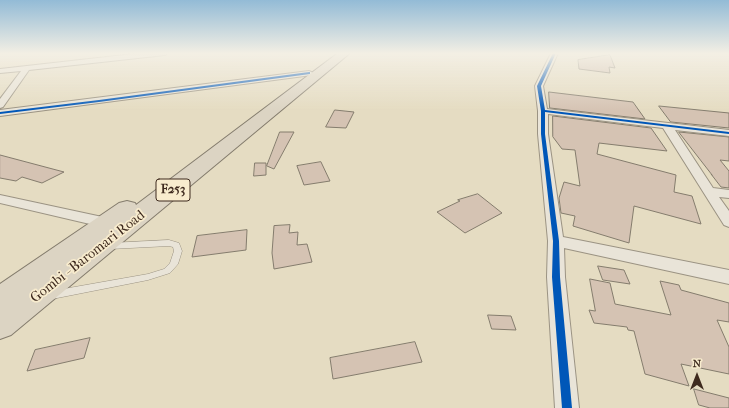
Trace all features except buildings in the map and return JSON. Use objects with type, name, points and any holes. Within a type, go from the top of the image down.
[{"type":"main road","name":"Gombi - Baromari Road","points":[[0,299],[314,72]]},
{"type":"main road","name":"Gombi - Baromari Road","points":[[0,326],[315,72]]},
{"type":"street","points":[[0,104],[24,72]]},
{"type":"street","points":[[0,113],[99,101],[266,72]]},
{"type":"street","points":[[546,72],[539,86],[543,111],[543,134],[556,241],[556,277],[567,408]]},
{"type":"street","points":[[543,111],[729,133]]},
{"type":"street","points":[[667,126],[729,222]]},
{"type":"street","points":[[709,191],[729,194]]},
{"type":"street","points":[[0,199],[107,223]]},
{"type":"street","points":[[556,241],[729,277]]},
{"type":"lane","points":[[36,297],[148,277],[167,271],[174,264],[178,251],[176,245],[169,243],[101,246]]},
{"type":"cycle path","points":[[546,72],[539,86],[543,111],[543,134],[556,241],[556,277],[567,408]]},
{"type":"cycle path","points":[[0,113],[309,73]]},
{"type":"cycle path","points":[[543,111],[729,133]]}]
